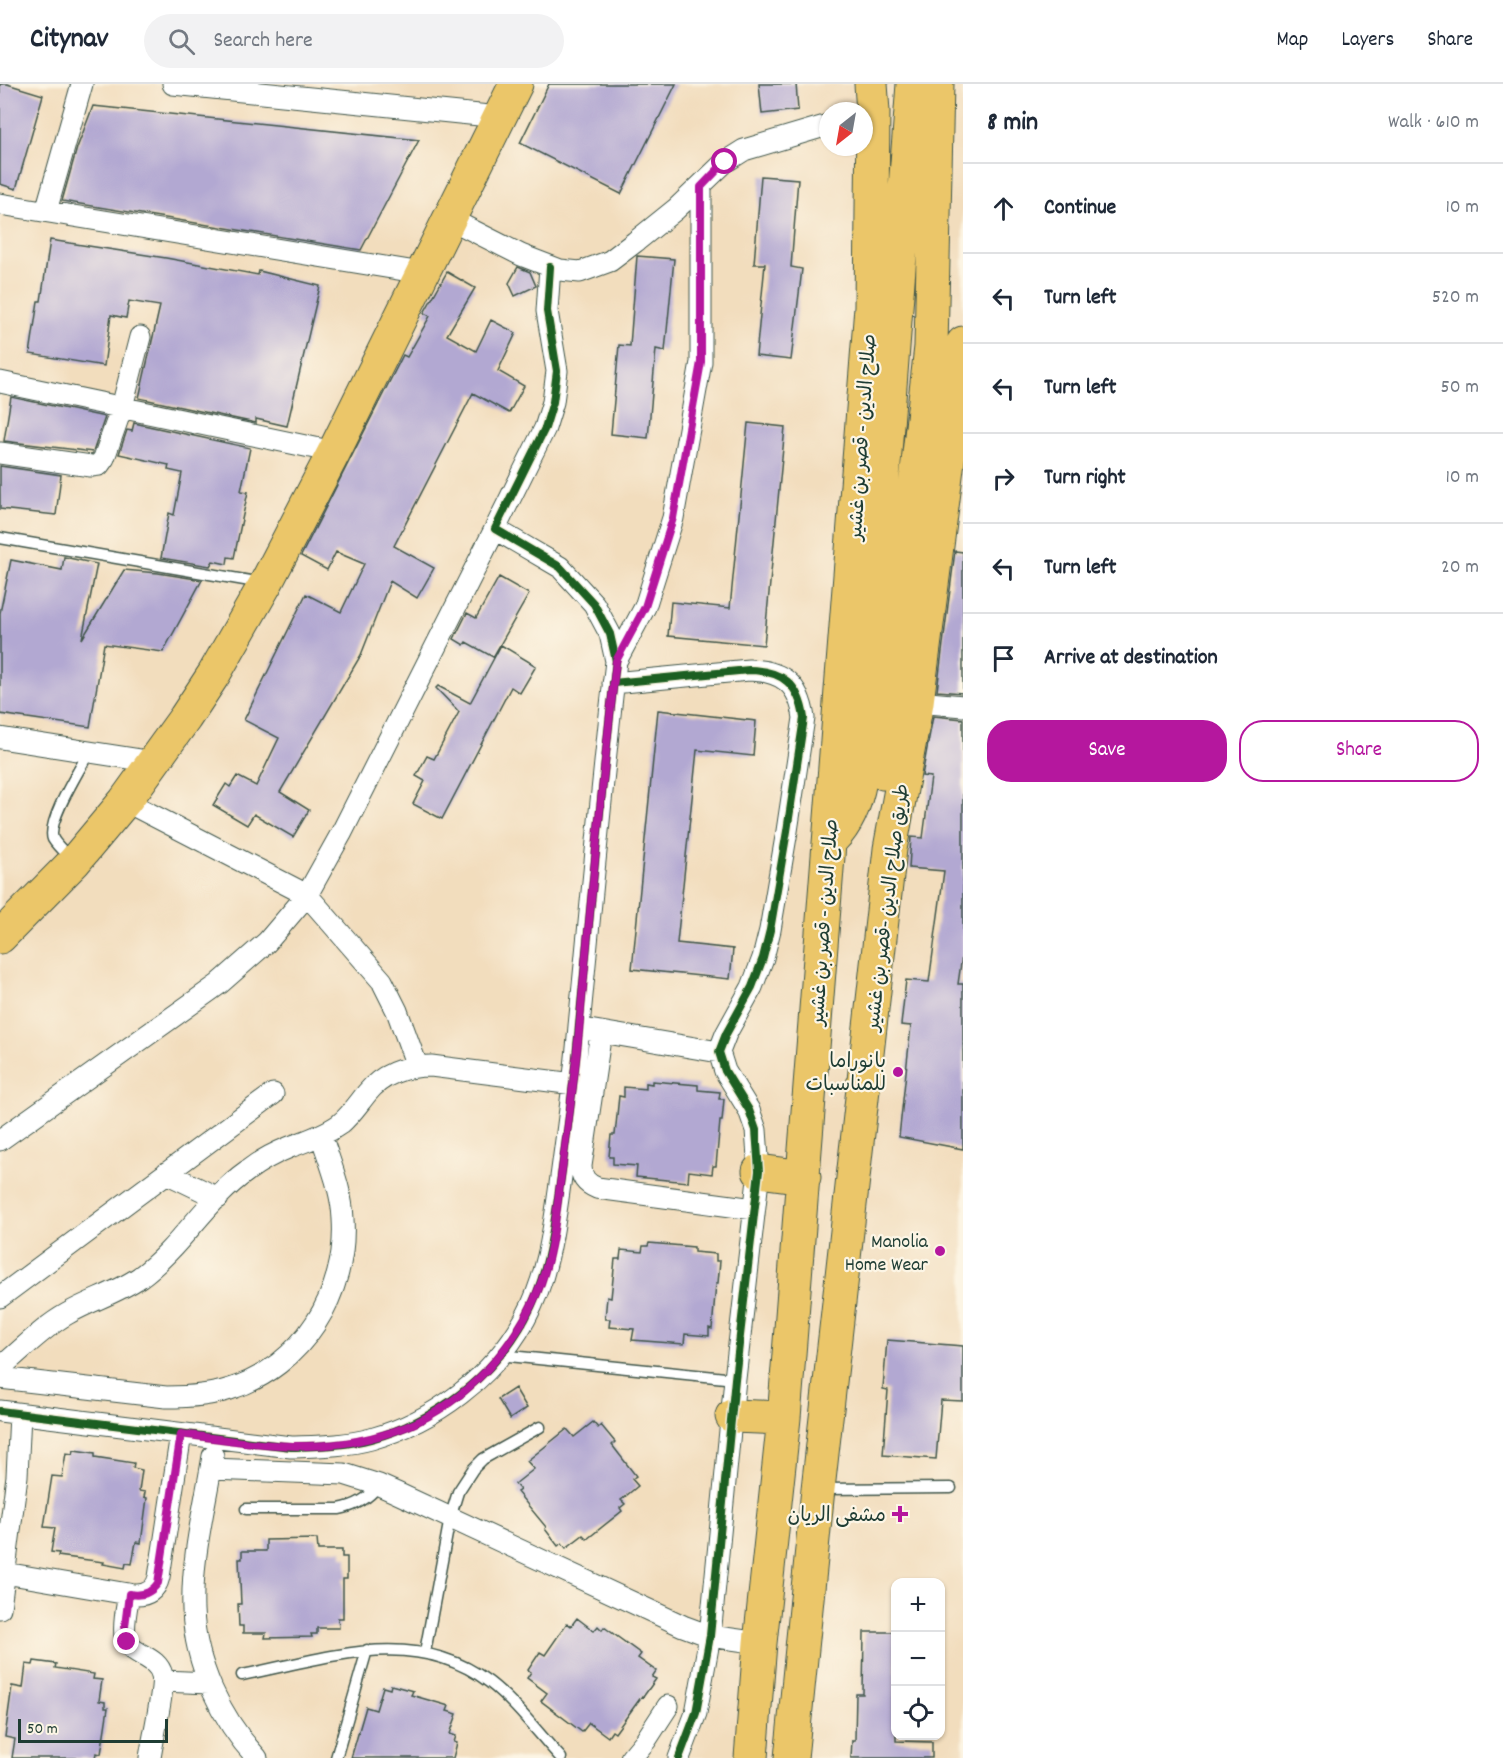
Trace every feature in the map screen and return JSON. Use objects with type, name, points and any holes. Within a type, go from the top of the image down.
[{"type":"main road","points":[[0,937],[74,862],[125,801],[214,674],[266,583],[334,452],[516,84]]},
{"type":"main road","points":[[829,843],[847,820],[858,794],[860,780],[913,84]]},
{"type":"main road","points":[[890,849],[881,825],[880,800],[931,347],[937,84]]},
{"type":"main road","name":"صلاح الدين - قصر بن غشير","points":[[751,1758],[760,1643],[784,1418],[804,1177],[871,307],[870,156]]},
{"type":"main road","name":"طريق صلاح الدين -قصر بن غشير","points":[[791,1758],[818,1489],[890,849],[916,702],[963,343]]},
{"type":"main road","points":[[759,1171],[804,1177]]},
{"type":"main road","points":[[732,1416],[784,1418]]},
{"type":"street","points":[[45,211],[82,84]]},
{"type":"street","points":[[173,84],[219,86],[499,117]]},
{"type":"street","points":[[450,219],[550,267],[580,272],[610,261],[701,187],[725,162],[744,150],[819,129]]},
{"type":"street","points":[[616,661],[645,607],[673,518],[701,362],[701,187]]},
{"type":"street","points":[[0,204],[422,273]]},
{"type":"street","points":[[0,1140],[219,984],[267,942],[307,895],[341,834],[545,428],[553,402],[557,370],[548,311],[550,267]]},
{"type":"street","points":[[0,453],[91,466],[99,465],[104,458],[122,407],[140,337]]},
{"type":"street","points":[[0,382],[334,452]]},
{"type":"street","points":[[0,1608],[17,1476],[5,1412],[291,1447],[331,1446],[370,1439],[408,1426],[443,1406],[475,1382],[500,1355],[524,1320],[541,1283],[552,1245],[574,1084],[616,661],[610,634],[594,604],[560,567],[495,529]]},
{"type":"street","points":[[613,683],[749,669],[766,670],[782,677],[795,689],[804,718],[788,831],[763,958],[752,987],[726,1034],[719,1052],[725,1071],[749,1110],[756,1130],[759,1171],[735,1379],[710,1636],[696,1713],[679,1758]]},
{"type":"street","points":[[916,702],[963,706]]},
{"type":"street","points":[[0,738],[154,762]]},
{"type":"street","points":[[125,801],[307,895],[382,981],[397,1011],[417,1066]]},
{"type":"street","points":[[579,1028],[719,1052]]},
{"type":"street","points":[[601,1032],[581,1166],[581,1172],[586,1181],[597,1188],[754,1209]]},
{"type":"street","points":[[0,1368],[53,1323],[82,1306],[114,1293],[142,1275],[246,1171],[267,1158],[321,1135],[351,1115],[377,1083],[403,1069],[431,1066],[574,1084]]},
{"type":"street","points":[[0,1297],[273,1094]]},
{"type":"street","points":[[0,1378],[166,1397],[188,1397],[231,1389],[252,1381],[271,1369],[288,1356],[317,1323],[332,1294],[341,1262],[344,1219],[340,1197],[321,1135]]},
{"type":"street","points":[[166,1173],[218,1198]]},
{"type":"street","points":[[5,1573],[129,1594],[148,1593],[158,1583],[181,1434]]},
{"type":"street","points":[[216,1438],[194,1568],[193,1611],[208,1683],[231,1723],[257,1758]]},
{"type":"street","points":[[211,1469],[326,1472],[344,1474],[379,1485],[683,1626],[710,1636],[760,1643]]},
{"type":"street","points":[[129,1594],[124,1634],[127,1642],[131,1649],[158,1666],[163,1681],[150,1758]]},
{"type":"street","points":[[163,1681],[208,1683]]},
{"type":"street","points":[[631,1758],[668,1706]]},
{"type":"lane","points":[[0,538],[266,583]]},
{"type":"lane","points":[[74,862],[54,840],[52,832],[56,816],[89,753]]},
{"type":"lane","points":[[500,1355],[735,1379]]},
{"type":"lane","points":[[425,1652],[450,1518],[458,1492],[472,1469],[483,1459],[540,1426]]},
{"type":"lane","points":[[246,1509],[339,1509],[362,1502],[379,1485]]},
{"type":"lane","points":[[818,1489],[951,1488]]},
{"type":"lane","points":[[242,1675],[367,1650],[406,1649],[425,1652],[460,1664],[489,1682],[502,1693],[561,1758]]},
{"type":"lane","points":[[336,1758],[367,1650]]},
{"type":"building","points":[[0,84],[43,95],[16,189],[0,184]]},
{"type":"building","points":[[549,84],[676,84],[621,194],[520,143]]},
{"type":"building","points":[[759,84],[796,84],[798,110],[762,114]]},
{"type":"building","points":[[93,106],[419,140],[361,250],[62,201],[77,148]]},
{"type":"building","points":[[761,176],[798,179],[791,267],[802,269],[791,360],[756,356],[765,264],[754,264]]},
{"type":"building","points":[[50,240],[258,275],[259,271],[320,286],[287,426],[256,419],[256,423],[139,398],[160,306],[129,301],[126,318],[111,315],[104,366],[30,354]]},
{"type":"building","points":[[637,256],[674,259],[665,351],[656,349],[648,438],[611,434],[619,345],[630,346]]},
{"type":"building","points":[[518,267],[530,272],[536,286],[515,296],[509,283]]},
{"type":"building","points":[[447,272],[475,288],[447,335],[476,351],[491,320],[516,333],[498,371],[524,386],[509,413],[473,393],[394,546],[434,568],[417,598],[390,581],[361,655],[280,792],[309,810],[293,837],[254,814],[247,825],[213,805],[226,784],[230,787],[237,776],[256,786],[279,738],[244,720],[306,594],[341,612],[364,564],[336,552],[327,570],[301,556],[403,355],[407,357],[430,316],[424,313]]},
{"type":"building","points":[[11,397],[105,417],[93,452],[4,441]]},
{"type":"building","points":[[134,423],[250,448],[241,491],[248,492],[234,558],[228,557],[227,564],[213,561],[210,566],[161,558],[169,513],[174,515],[182,473],[168,470],[169,465],[119,454],[127,430],[132,431]]},
{"type":"building","points":[[748,423],[785,427],[764,645],[668,636],[671,602],[730,608]]},
{"type":"building","points":[[0,466],[61,475],[56,515],[0,509]]},
{"type":"building","points":[[955,551],[963,552],[963,693],[937,691]]},
{"type":"building","points":[[64,557],[97,564],[82,639],[124,570],[202,580],[163,652],[104,644],[90,727],[0,714],[0,613],[11,560],[62,570]]},
{"type":"building","points":[[499,577],[529,594],[493,657],[466,642],[464,645],[454,639],[467,613],[476,618]]},
{"type":"building","points":[[501,645],[536,666],[520,693],[511,687],[442,819],[413,804],[425,781],[416,776],[427,756],[434,759],[459,712],[436,688],[438,686],[470,703]]},
{"type":"building","points":[[658,710],[756,721],[753,756],[697,750],[677,943],[733,949],[730,979],[632,969]]},
{"type":"building","points":[[933,716],[963,719],[963,949],[958,984],[963,984],[963,1149],[899,1137],[911,1026],[901,1025],[906,980],[929,982],[944,871],[909,868],[911,837],[923,838],[931,777],[922,776]]},
{"type":"building","points":[[652,1081],[698,1085],[698,1090],[720,1092],[719,1099],[724,1099],[722,1121],[720,1121],[716,1166],[713,1166],[712,1174],[689,1171],[688,1182],[636,1177],[637,1166],[613,1164],[613,1157],[609,1157],[611,1135],[615,1135],[619,1096],[624,1097],[624,1087],[646,1089],[646,1083],[652,1084]]},
{"type":"building","points":[[649,1243],[694,1247],[694,1252],[716,1254],[716,1261],[720,1261],[712,1329],[709,1328],[709,1336],[685,1334],[684,1344],[632,1340],[634,1329],[609,1327],[610,1319],[605,1319],[607,1297],[611,1298],[615,1259],[620,1259],[621,1250],[642,1252],[643,1246],[648,1246]]},
{"type":"building","points":[[887,1340],[963,1346],[963,1401],[941,1400],[936,1459],[883,1455],[888,1390],[883,1389]]},
{"type":"building","points":[[515,1388],[527,1408],[510,1419],[498,1399]]},
{"type":"building","points":[[593,1422],[598,1428],[601,1425],[615,1442],[612,1445],[636,1476],[632,1479],[638,1486],[621,1500],[625,1504],[620,1508],[622,1511],[587,1539],[583,1535],[566,1548],[562,1543],[558,1546],[545,1529],[546,1527],[517,1492],[520,1490],[515,1484],[534,1469],[527,1461],[567,1429],[574,1437]]},
{"type":"building","points":[[74,1450],[95,1453],[95,1457],[134,1463],[133,1468],[142,1470],[139,1491],[145,1492],[144,1497],[147,1498],[141,1543],[136,1542],[132,1564],[126,1563],[125,1568],[103,1564],[104,1562],[58,1556],[59,1553],[51,1552],[55,1528],[44,1527],[52,1476],[62,1477],[66,1453],[73,1454]]},
{"type":"building","points":[[317,1539],[318,1550],[342,1550],[342,1557],[347,1557],[347,1579],[343,1579],[343,1618],[338,1618],[339,1628],[317,1628],[317,1634],[311,1634],[312,1637],[265,1638],[266,1633],[243,1633],[243,1626],[239,1626],[238,1604],[241,1604],[239,1559],[242,1559],[242,1551],[266,1551],[266,1540]]},
{"type":"building","points":[[577,1618],[594,1631],[598,1626],[602,1630],[604,1627],[641,1654],[638,1658],[656,1671],[652,1677],[656,1679],[643,1697],[615,1733],[612,1731],[608,1737],[589,1723],[582,1732],[541,1701],[547,1693],[527,1678],[531,1672],[528,1670],[540,1652],[545,1655],[567,1623],[571,1626]]},
{"type":"building","points":[[864,1632],[891,1632],[891,1740],[932,1742],[932,1758],[851,1758],[852,1740],[855,1740],[856,1694],[863,1694]]},
{"type":"building","points":[[34,1661],[56,1664],[55,1668],[94,1674],[93,1679],[102,1680],[99,1701],[105,1702],[105,1708],[108,1708],[101,1754],[96,1753],[95,1758],[12,1758],[15,1739],[5,1737],[12,1686],[23,1688],[26,1664],[33,1665]]},
{"type":"building","points":[[391,1685],[413,1691],[411,1695],[449,1706],[447,1711],[457,1714],[450,1734],[456,1736],[454,1742],[457,1743],[453,1758],[351,1758],[366,1707],[376,1710],[383,1687],[390,1689]]},
{"type":"cycle path","points":[[0,1411],[291,1447],[361,1441],[395,1431],[418,1421],[460,1394],[496,1360],[525,1319],[540,1285],[556,1214],[569,1120],[616,661],[610,634],[594,604],[560,567],[495,529],[545,428],[553,402],[557,371],[547,311],[550,267]]},
{"type":"cycle path","points":[[613,683],[749,670],[761,671],[780,677],[793,688],[802,706],[804,718],[787,831],[763,958],[752,987],[726,1034],[719,1052],[725,1071],[749,1110],[756,1130],[759,1171],[735,1379],[710,1636],[696,1713],[679,1758]]},
{"type":"place","name":"بانوراما للمناسبات","points":[[898,1072]]},
{"type":"place","name":"Manolia Home Wear","points":[[940,1251]]},
{"type":"place","name":"مشفى الريان","points":[[900,1514]]},
{"type":"route","points":[[127,1642],[124,1634],[129,1594],[148,1593],[158,1583],[181,1434],[291,1447],[331,1446],[370,1439],[408,1426],[443,1406],[475,1382],[500,1355],[524,1320],[541,1283],[552,1245],[574,1084],[616,661],[645,607],[673,518],[701,362],[701,187],[725,162]]}]
